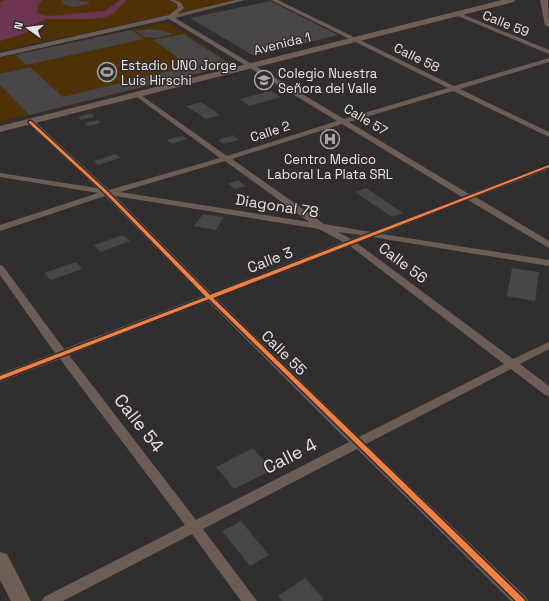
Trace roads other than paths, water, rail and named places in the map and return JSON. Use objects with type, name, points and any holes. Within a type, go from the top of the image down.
[{"type":"main road","name":"Avenida 1","points":[[455,13],[457,10],[494,0]]},
{"type":"main road","name":"Avenida 1","points":[[0,130],[136,94],[511,0]]},
{"type":"main road","points":[[544,0],[549,25]]},
{"type":"main road","points":[[0,560],[21,601]]},
{"type":"street","points":[[168,17],[181,8],[178,3],[173,0]]},
{"type":"street","points":[[0,55],[242,0]]},
{"type":"street","name":"Calle 58","points":[[274,0],[549,135]]},
{"type":"street","points":[[177,22],[180,17],[198,11]]},
{"type":"street","name":"Calle 59","points":[[455,13],[549,52]]},
{"type":"street","name":"Calle 57","points":[[168,17],[549,245]]},
{"type":"street","name":"Calle 2","points":[[0,228],[107,193],[228,158],[344,121],[549,60]]},
{"type":"street","name":"Calle 56","points":[[136,94],[228,158],[322,227],[350,242],[549,392]]},
{"type":"street","name":"Calle 55","points":[[30,122],[107,193],[209,297],[522,601]]},
{"type":"street","name":"Calle 3","points":[[0,378],[549,166]]},
{"type":"street","name":"Diagonal 78","points":[[0,175],[549,263]]},
{"type":"street","name":"Calle 54","points":[[0,268],[62,354],[195,526],[250,601]]},
{"type":"street","name":"Calle 4","points":[[48,601],[549,345]]},
{"type":"place","name":"Estadio UNO Jorge Luis Hirschi","points":[[107,72]]},
{"type":"place","name":"Colegio Nuestra Señora del Valle","points":[[264,80]]},
{"type":"place","name":"Centro Medico Laboral La Plata SRL","points":[[330,139]]}]
